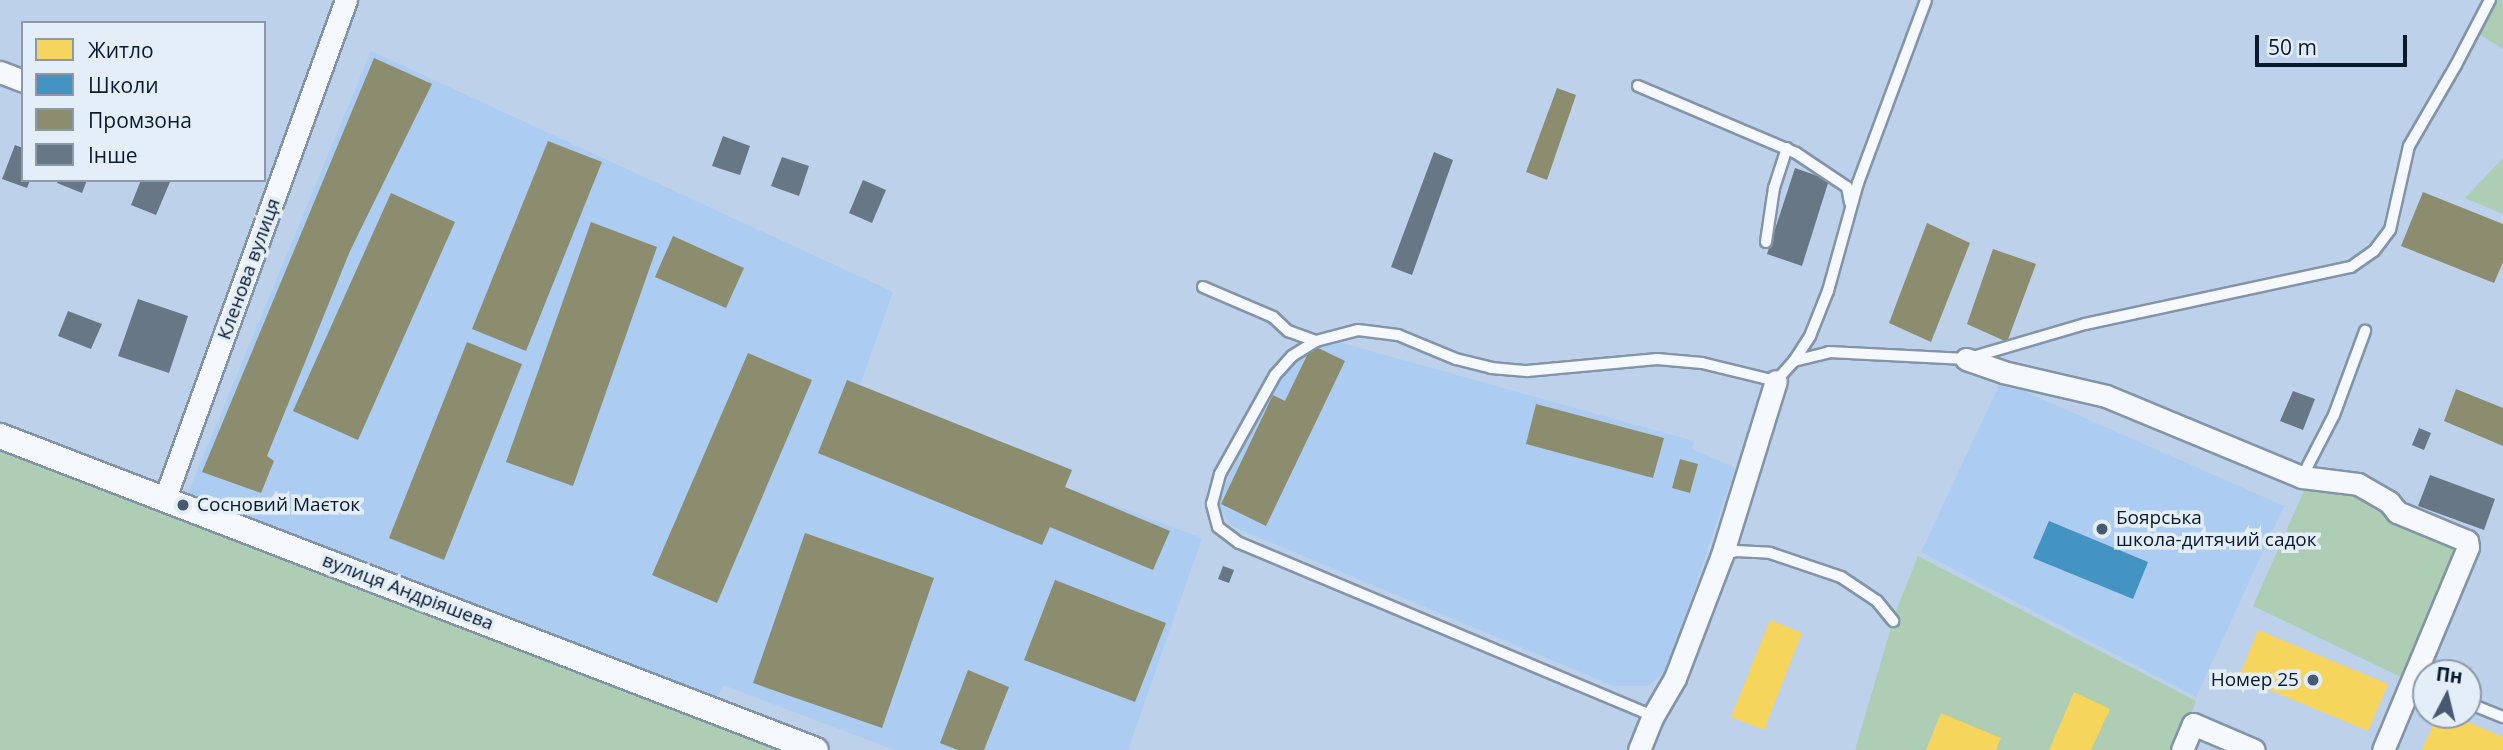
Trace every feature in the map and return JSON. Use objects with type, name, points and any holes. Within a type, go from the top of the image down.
[{"type":"street","name":"Кленова вулиця","points":[[165,498],[273,176],[346,0]]},
{"type":"street","points":[[0,72],[21,79]]},
{"type":"street","points":[[1966,359],[2003,372],[2106,396],[2302,477],[2358,484],[2389,502],[2398,512],[2467,541],[2468,547],[2428,659]]},
{"type":"street","points":[[1639,750],[1653,716],[1675,678],[1722,555],[1776,381]]},
{"type":"street","name":"вулиця Андріяшева","points":[[0,436],[816,750]]},
{"type":"street","points":[[2384,750],[2412,697]]},
{"type":"street","points":[[2182,750],[2193,724],[2254,750]]},
{"type":"lane","points":[[1653,716],[1250,547],[1218,527],[1212,504],[1220,474],[1275,375],[1292,356],[1316,341],[1357,330],[1398,335],[1456,359],[1491,368],[1527,371],[1657,359],[1702,363],[1776,381],[1794,361],[1810,336],[1828,291],[1850,206],[1926,0]]},
{"type":"lane","points":[[1794,361],[1829,352],[1966,359],[2085,324],[2351,267],[2365,260],[2390,230],[2409,146],[2490,0]]},
{"type":"lane","points":[[1639,86],[1787,148],[1847,187],[1850,206]]},
{"type":"lane","points":[[1766,242],[1774,188],[1787,148]]},
{"type":"lane","points":[[1203,288],[1273,317],[1288,331],[1316,341]]},
{"type":"lane","points":[[2302,477],[2334,415],[2365,331]]},
{"type":"lane","points":[[1722,555],[1736,551],[1770,553],[1841,577],[1877,601],[1894,621]]},
{"type":"lane","points":[[2482,709],[2503,718]]},
{"type":"shaded area","points":[[371,51],[893,292],[860,385],[1072,470],[1065,487],[1202,538],[1128,750],[895,750],[723,685],[711,709],[183,505]]},
{"type":"shaded area","points":[[1342,343],[1694,441],[1692,449],[1735,468],[1667,670],[1648,686],[1614,686],[1232,526],[1217,503],[1267,394],[1306,349]]},
{"type":"shaded area","name":"Боярська школа-дитячий садок","points":[[2001,381],[2284,506],[2196,697],[1921,552]]},
{"type":"green space","points":[[2490,0],[2503,0],[2503,49],[2474,31]]},
{"type":"green space","points":[[2503,158],[2503,214],[2465,198]]},
{"type":"green space","points":[[0,436],[813,750],[0,750]]},
{"type":"green space","points":[[2307,484],[2351,486],[2461,544],[2415,659],[2412,659],[2407,680],[2253,606]]},
{"type":"green space","points":[[1918,556],[2196,701],[2176,750],[1855,750],[1896,611]]},
{"type":"building: Житло","points":[[1770,620],[1802,633],[1764,730],[1731,717]]},
{"type":"building: Житло","name":"Номер 25","points":[[2258,630],[2388,684],[2368,731],[2239,677]]},
{"type":"building: Житло","points":[[2074,692],[2110,709],[2091,750],[2049,750]]},
{"type":"building: Житло","points":[[1941,713],[2001,738],[1996,750],[1926,750]]},
{"type":"building: Житло","points":[[2482,728],[2503,737],[2503,750],[2422,750],[2431,729]]},
{"type":"building: Школи","points":[[2049,521],[2148,562],[2133,599],[2033,558]]},
{"type":"building: Промзона","points":[[374,58],[432,84],[350,251],[267,456],[274,461],[261,493],[202,472]]},
{"type":"building: Промзона","points":[[1557,88],[1576,95],[1547,180],[1526,172]]},
{"type":"building: Промзона","points":[[548,141],[602,162],[526,351],[472,329]]},
{"type":"building: Промзона","points":[[2423,192],[2503,224],[2503,262],[2494,283],[2401,246]]},
{"type":"building: Промзона","points":[[391,193],[455,222],[358,440],[293,411]]},
{"type":"building: Промзона","points":[[591,222],[657,247],[573,486],[506,462]]},
{"type":"building: Промзона","points":[[1927,223],[1970,243],[1931,342],[1889,323]]},
{"type":"building: Промзона","points":[[673,236],[744,268],[726,308],[655,277]]},
{"type":"building: Промзона","points":[[1993,249],[2036,264],[2007,342],[1967,324]]},
{"type":"building: Промзона","points":[[467,342],[522,364],[444,560],[389,538]]},
{"type":"building: Промзона","points":[[1312,345],[1345,361],[1266,526],[1221,504],[1273,395],[1285,401]]},
{"type":"building: Промзона","points":[[748,353],[812,380],[717,603],[652,575]]},
{"type":"building: Промзона","points":[[847,380],[1072,470],[1065,487],[1170,531],[1153,570],[1050,527],[1042,545],[818,453]]},
{"type":"building: Промзона","points":[[2456,389],[2503,408],[2503,446],[2444,421]]},
{"type":"building: Промзона","points":[[1536,404],[1664,438],[1653,478],[1526,444]]},
{"type":"building: Промзона","points":[[1680,459],[1698,464],[1690,493],[1672,488]]},
{"type":"building: Промзона","points":[[805,533],[934,578],[882,728],[753,683]]},
{"type":"building: Промзона","points":[[1055,580],[1166,623],[1135,702],[1024,660]]},
{"type":"building: Промзона","points":[[968,670],[1009,687],[984,750],[958,750],[940,743]]},
{"type":"building: Інше","points":[[723,136],[750,146],[740,175],[712,166]]},
{"type":"building: Інше","points":[[15,145],[21,147],[21,182],[29,182],[27,188],[2,179]]},
{"type":"building: Інше","points":[[1434,152],[1453,160],[1412,275],[1391,267]]},
{"type":"building: Інше","points":[[782,157],[809,166],[799,196],[771,186]]},
{"type":"building: Інше","points":[[1795,168],[1829,180],[1802,266],[1767,254]]},
{"type":"building: Інше","points":[[863,180],[886,190],[872,223],[849,213]]},
{"type":"building: Інше","points":[[57,182],[86,182],[82,193]]},
{"type":"building: Інше","points":[[140,182],[170,182],[156,215],[131,205]]},
{"type":"building: Інше","points":[[138,299],[188,316],[169,373],[118,356]]},
{"type":"building: Інше","points":[[68,311],[102,324],[91,349],[58,336]]},
{"type":"building: Інше","points":[[2293,391],[2315,399],[2303,430],[2280,421]]},
{"type":"building: Інше","points":[[2419,428],[2431,433],[2424,450],[2412,445]]},
{"type":"building: Інше","points":[[2430,475],[2495,499],[2484,530],[2418,506]]},
{"type":"building: Інше","points":[[1223,566],[1234,570],[1229,583],[1218,579]]},
{"type":"place","name":"Сосновий Маєток","points":[[183,505]]},
{"type":"place","name":"Боярська школа-дитячий садок","points":[[2102,529]]},
{"type":"place","name":"Номер 25","points":[[2313,680]]}]
